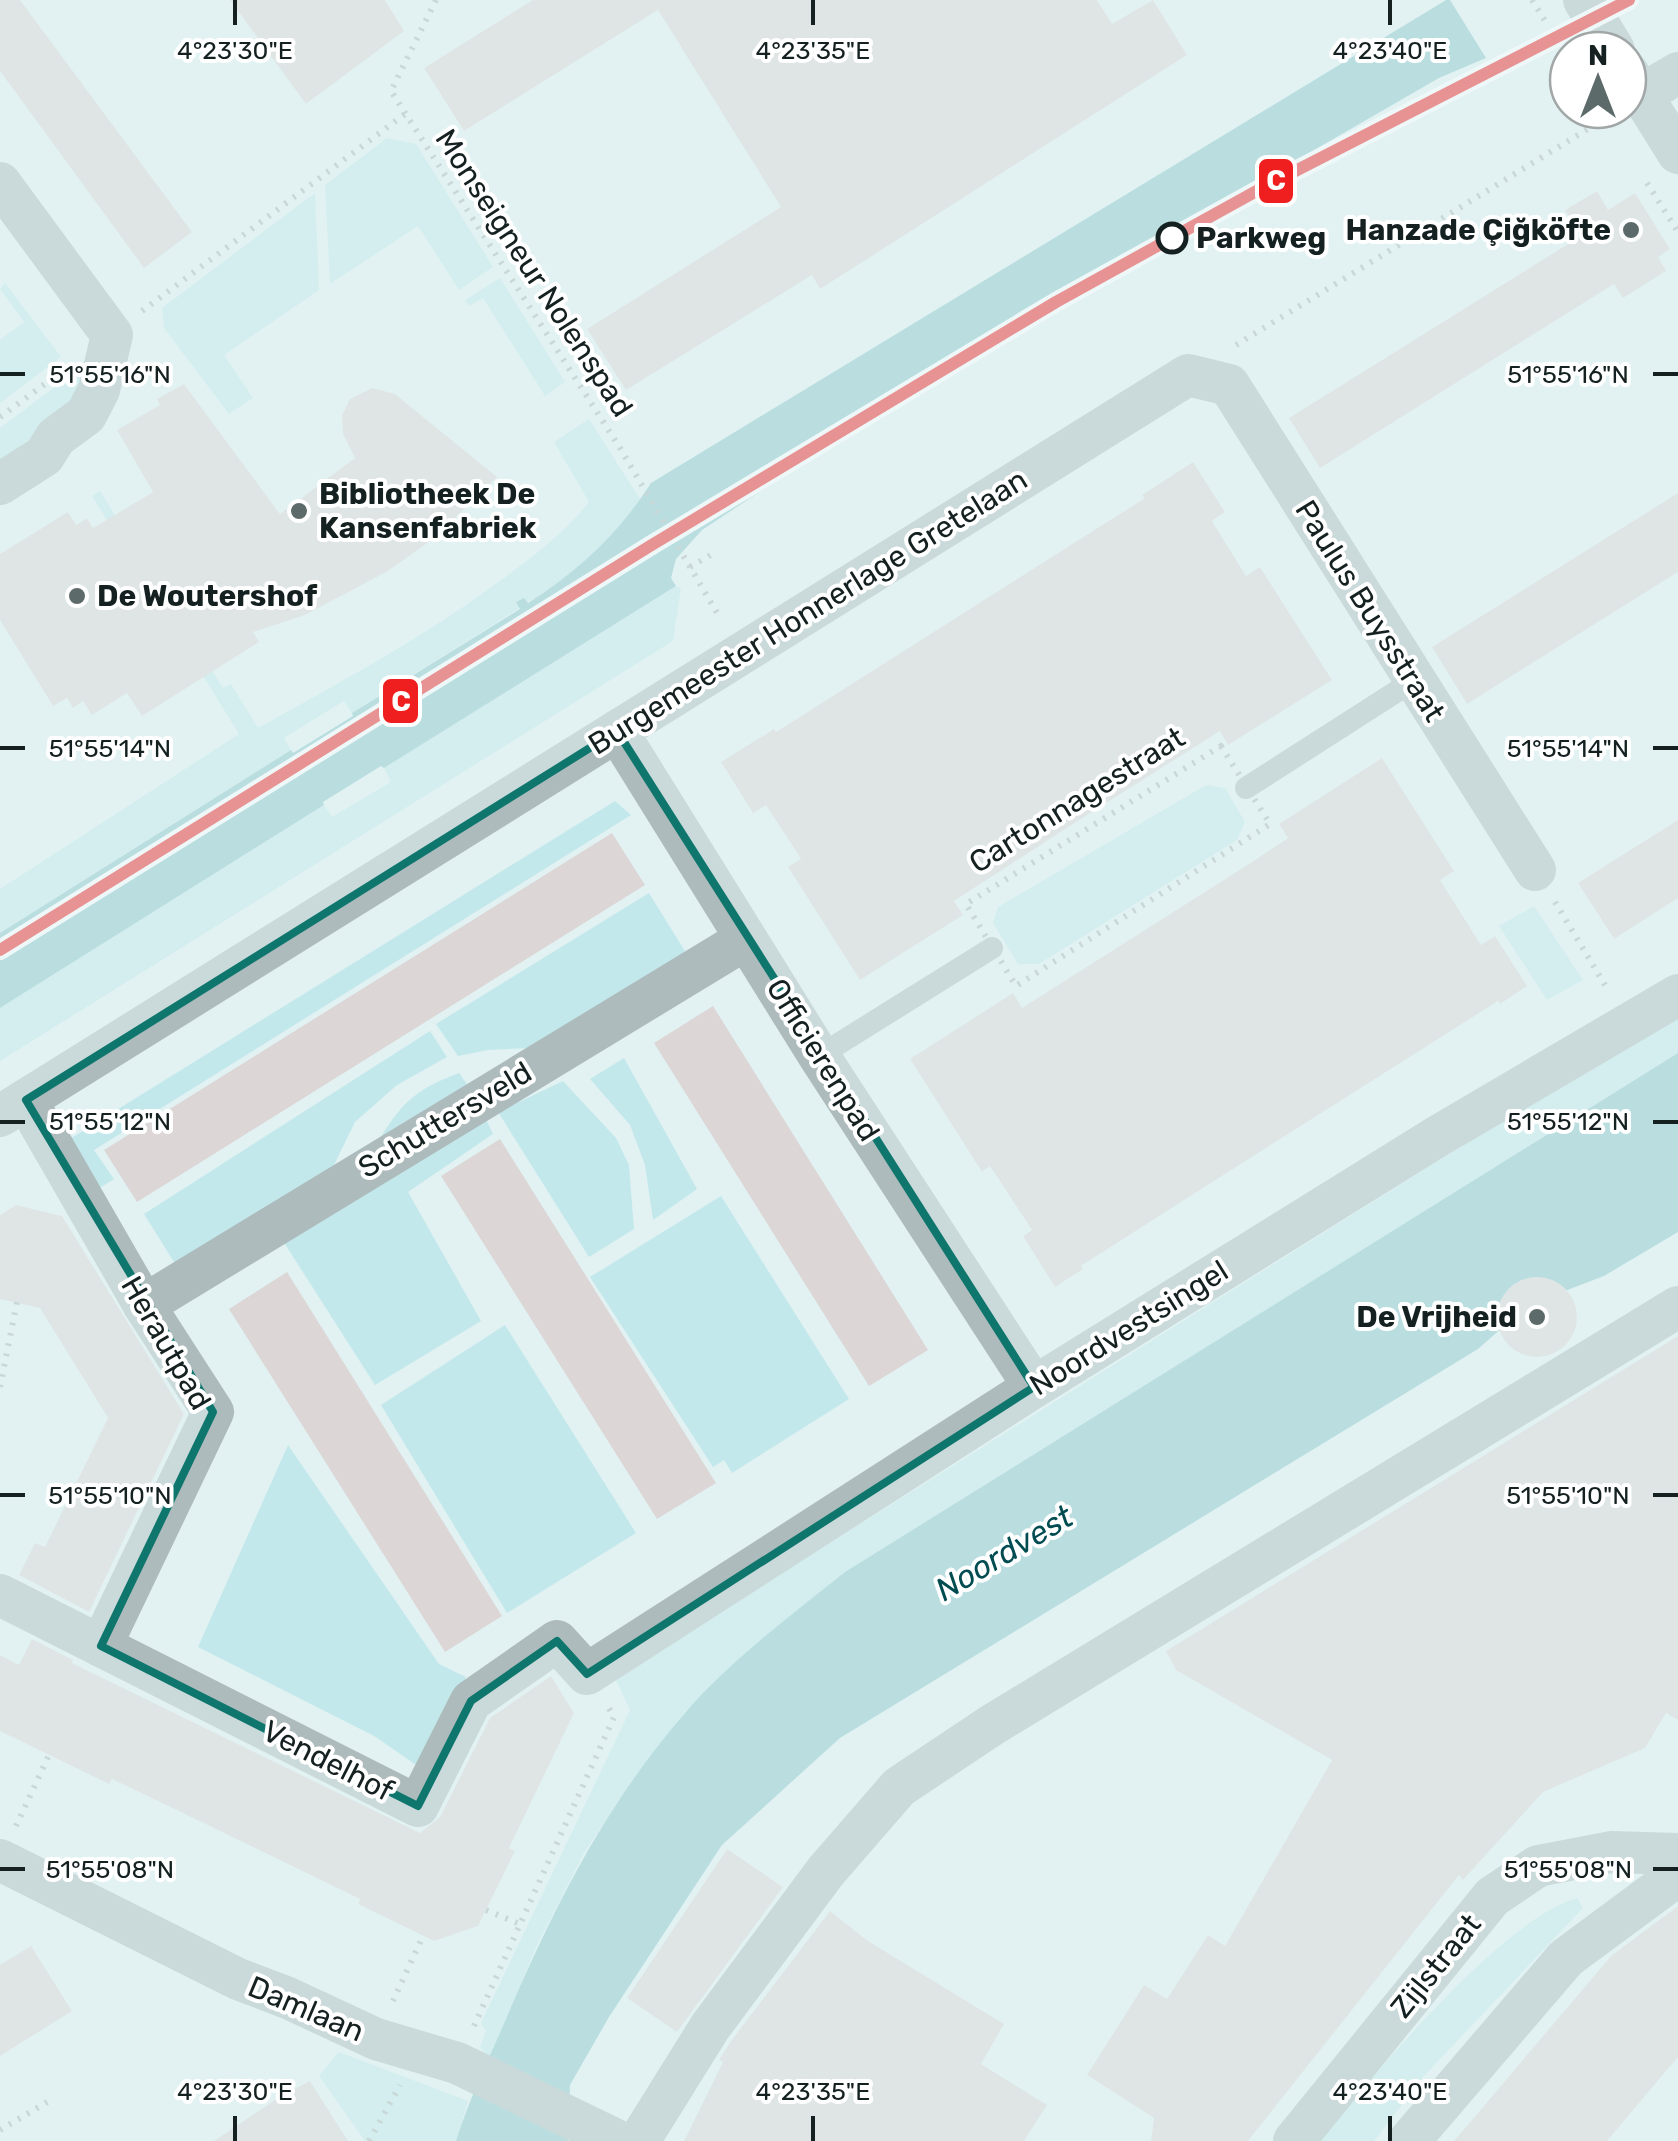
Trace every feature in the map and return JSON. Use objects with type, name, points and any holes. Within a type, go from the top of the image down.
[{"type":"street","points":[[1584,0],[1602,30]]},
{"type":"street","points":[[1648,85],[1678,73]]},
{"type":"street","points":[[1648,116],[1678,153]]},
{"type":"street","points":[[0,183],[112,335],[99,390],[86,415],[56,437],[44,456],[0,484]]},
{"type":"street","name":"Burgemeester Honnerlage Gretelaan","points":[[13,1108],[1188,375]]},
{"type":"street","name":"Paulus Buysstraat","points":[[1188,375],[1229,385],[1535,870]]},
{"type":"street","name":"Officierenpad","points":[[616,732],[819,1056],[1034,1386]]},
{"type":"street","name":"Schuttersveld","points":[[144,1304],[746,938]]},
{"type":"street","name":"Noordvestsingel","points":[[588,1674],[1034,1386],[1438,1136],[1678,994]]},
{"type":"street","name":"Herautpad","points":[[13,1108],[213,1412],[101,1646]]},
{"type":"street","points":[[639,2141],[710,2027],[767,1949],[826,1871],[898,1788],[1009,1715],[1678,1307]]},
{"type":"street","name":"Vendelhof","points":[[0,1595],[418,1806],[471,1701],[557,1641],[588,1674]]},
{"type":"street","name":"Damlaan","points":[[4,1851],[238,1979],[376,2039],[438,2058],[601,2132]]},
{"type":"street","name":"Zijlstraat","points":[[1294,2141],[1492,1897],[1538,1866],[1612,1852],[1678,1854]]},
{"type":"street","points":[[1409,2141],[1566,1958],[1678,1875]]},
{"type":"lane","points":[[1246,788],[1413,681]]},
{"type":"lane","points":[[819,1056],[992,948]]},
{"type":"path","name":"Monseigneur Nolenspad","points":[[436,0],[391,91],[620,448],[741,654]]},
{"type":"path","points":[[0,418],[405,114]]},
{"type":"path","points":[[1188,375],[1570,130]]},
{"type":"path","points":[[689,564],[716,552]]},
{"type":"path","name":"Cartonnagestraat","points":[[1221,746],[1270,824],[1016,986],[992,948],[966,904],[1221,746]]},
{"type":"path","points":[[1535,870],[1612,995]]},
{"type":"path","points":[[0,1387],[17,1302]]},
{"type":"path","points":[[369,2141],[438,2058],[522,1925],[614,1717],[588,1674]]},
{"type":"path","points":[[4,1851],[49,1755]]},
{"type":"path","points":[[486,1910],[522,1925]]},
{"type":"path","points":[[376,2039],[423,1936]]},
{"type":"path","points":[[0,2130],[49,2101]]},
{"type":"highlighted area","points":[[617,731],[1034,1387],[587,1674],[557,1641],[471,1701],[418,1806],[101,1646],[213,1412],[26,1100]]},
{"type":"shaded area","points":[[387,138],[416,144],[493,267],[459,290],[418,226],[330,284],[325,185]]},
{"type":"shaded area","points":[[315,193],[319,290],[224,355],[253,398],[229,414],[164,328],[162,308]]},
{"type":"shaded area","points":[[500,278],[565,382],[545,396],[483,298],[469,306],[465,300]]},
{"type":"shaded area","points":[[5,283],[61,357],[0,403],[0,340],[24,322],[0,289]]},
{"type":"shaded area","points":[[92,359],[71,412],[0,460],[0,428]]},
{"type":"shaded area","points":[[589,419],[640,499],[585,563],[549,591],[517,603],[520,608],[352,713],[344,701],[284,738],[291,750],[0,933],[0,889],[239,734],[92,496],[100,491],[223,688],[231,684],[258,728],[434,626],[555,538],[589,502],[554,442]]},
{"type":"shaded area","points":[[676,586],[681,588],[673,641],[0,1061],[0,1008],[324,805],[332,817],[391,782],[384,768]]},
{"type":"shaded area","points":[[1206,785],[1225,788],[1245,822],[1237,840],[1039,964],[1018,964],[993,923],[998,907]]},
{"type":"shaded area","points":[[615,801],[631,815],[94,1150],[114,1179],[95,1191],[65,1142]]},
{"type":"shaded area","points":[[649,893],[688,956],[532,1048],[458,1056],[436,1024]]},
{"type":"shaded area","points":[[1534,906],[1583,980],[1547,1000],[1499,926]]},
{"type":"shaded area","points":[[1678,1010],[1678,1053],[845,1572],[780,1624],[686,1711],[619,1800],[584,1853],[539,1941],[489,2058],[480,2047],[486,2031],[481,2023],[630,1710],[615,1678]]},
{"type":"shaded area","points":[[430,1031],[447,1057],[397,1085],[355,1122],[331,1171],[177,1267],[144,1214]]},
{"type":"shaded area","points":[[624,1058],[697,1189],[653,1220],[645,1165],[630,1125],[590,1079]]},
{"type":"shaded area","points":[[459,1073],[471,1090],[373,1150],[390,1122],[418,1093]]},
{"type":"shaded area","points":[[563,1081],[616,1138],[629,1165],[634,1229],[589,1257],[498,1112]]},
{"type":"shaded area","points":[[486,1119],[493,1134],[408,1192],[481,1321],[375,1385],[283,1241]]},
{"type":"shaded area","points":[[721,1196],[849,1399],[732,1473],[724,1460],[713,1467],[590,1277]]},
{"type":"shaded area","points":[[505,1325],[636,1533],[507,1613],[381,1405]]},
{"type":"shaded area","points":[[288,1445],[439,1664],[466,1677],[422,1769],[374,1736],[198,1647]]},
{"type":"shaded area","points":[[1577,1898],[1583,1908],[1424,2076],[1374,2141],[1317,2141],[1476,1968],[1546,1912]]},
{"type":"shaded area","points":[[339,2052],[468,2101],[456,2141],[365,2141],[319,2076]]},
{"type":"water","points":[[1450,0],[1486,58],[1439,78],[1231,198],[835,442],[702,530],[676,559],[671,578],[676,586],[323,802],[324,805],[0,1008],[0,933],[520,609],[516,602],[524,598],[528,603],[547,591],[611,535],[651,483]]},
{"type":"water","name":"Noordvest","points":[[1678,1053],[1678,1232],[1604,1276],[1528,1305],[1478,1349],[840,1738],[722,1845],[609,2017],[570,2085],[568,2141],[456,2141],[523,1979],[605,1822],[685,1713],[741,1657],[845,1572]]},
{"type":"building","points":[[0,0],[20,0],[192,232],[144,268],[0,71]]},
{"type":"building","points":[[230,0],[385,0],[404,31],[306,104]]},
{"type":"building","points":[[533,0],[1097,0],[1112,24],[1153,0],[1187,55],[820,289],[812,275],[626,390],[587,329],[781,207],[658,10],[464,131],[424,68]]},
{"type":"building","points":[[1597,191],[1608,210],[1635,193],[1670,249],[1658,257],[1666,271],[1623,298],[1614,284],[1320,468],[1289,418],[1581,236],[1565,210]]},
{"type":"building","points":[[184,384],[280,514],[355,458],[343,434],[342,415],[350,399],[372,388],[395,394],[497,477],[433,539],[388,571],[305,615],[253,632],[259,642],[142,716],[127,693],[92,715],[83,701],[73,708],[67,698],[53,706],[0,620],[0,554],[68,512],[76,525],[87,518],[93,528],[153,492],[117,430],[160,405],[157,399]]},
{"type":"building","points":[[1193,462],[1225,512],[1212,521],[1246,576],[1260,567],[1332,680],[1228,745],[1220,731],[1073,824],[954,901],[963,915],[860,980],[788,867],[801,859],[766,805],[753,813],[721,762],[774,729],[776,732],[1145,498],[1142,495]]},
{"type":"building","points":[[1678,493],[1678,572],[1467,704],[1432,647]]},
{"type":"building","points":[[1382,758],[1454,871],[1440,880],[1481,945],[1495,936],[1527,986],[1203,1188],[1055,1287],[1023,1236],[1032,1230],[990,1166],[982,1172],[910,1059],[1013,993],[1022,1008],[1252,862],[1288,838],[1279,824]]},
{"type":"building","points":[[1678,820],[1678,898],[1614,939],[1578,883]]},
{"type":"building","points":[[612,833],[645,885],[137,1202],[104,1150]]},
{"type":"building","points":[[713,1006],[928,1350],[869,1386],[654,1043]]},
{"type":"building","points":[[500,1139],[716,1483],[657,1519],[441,1176]]},
{"type":"building","points":[[16,1205],[62,1216],[184,1414],[89,1612],[19,1575],[35,1543],[45,1547],[108,1418],[40,1308],[0,1299],[0,1215]]},
{"type":"building","points":[[287,1272],[502,1616],[445,1652],[229,1309]]},
{"type":"building","name":"De Vrijheid","points":[[1537,1277],[1552,1280],[1565,1289],[1574,1302],[1574,1332],[1565,1345],[1552,1354],[1537,1357],[1522,1354],[1509,1345],[1500,1332],[1497,1317],[1500,1302],[1509,1289],[1522,1280]]},
{"type":"building","points":[[1678,1336],[1678,1720],[1666,1713],[1645,1748],[1543,1792],[1463,1880],[1459,1875],[1248,2141],[1151,2141],[1154,2118],[1087,2075],[1144,1985],[1167,1999],[1208,1935],[1225,1946],[1332,1760],[1176,1670],[1166,1651]]},
{"type":"building","points":[[32,1639],[73,1660],[72,1663],[420,1833],[440,1817],[490,1718],[551,1676],[574,1713],[509,1848],[515,1851],[478,1926],[434,1941],[358,1904],[360,1899],[185,1814],[112,1779],[109,1784],[0,1731],[0,1655],[19,1665]]},
{"type":"building","points":[[727,1849],[783,1887],[677,2032],[627,1998]]},
{"type":"building","points":[[1678,1906],[1678,2057],[1607,2141],[1454,2141],[1611,1956]]},
{"type":"building","points":[[830,1911],[868,1941],[1004,2024],[981,2064],[1047,2105],[1024,2141],[684,2141],[731,2041]]},
{"type":"building","points":[[31,1946],[72,2011],[0,2056],[0,1965]]},
{"type":"building","points":[[310,2081],[348,2141],[214,2141],[281,2096]]},
{"type":"transit line","name":"C","points":[[0,950],[650,546],[1056,302],[1262,188],[1629,0]]},
{"type":"place","name":"Hanzade Çiğköfte","points":[[1631,230]]},
{"type":"place","name":"Parkweg","points":[[1172,238]]},
{"type":"place","name":"Bibliotheek De Kansenfabriek","points":[[299,511]]},
{"type":"place","name":"De Woutershof","points":[[77,596]]},
{"type":"place","name":"De Vrijheid","points":[[1537,1317]]}]
